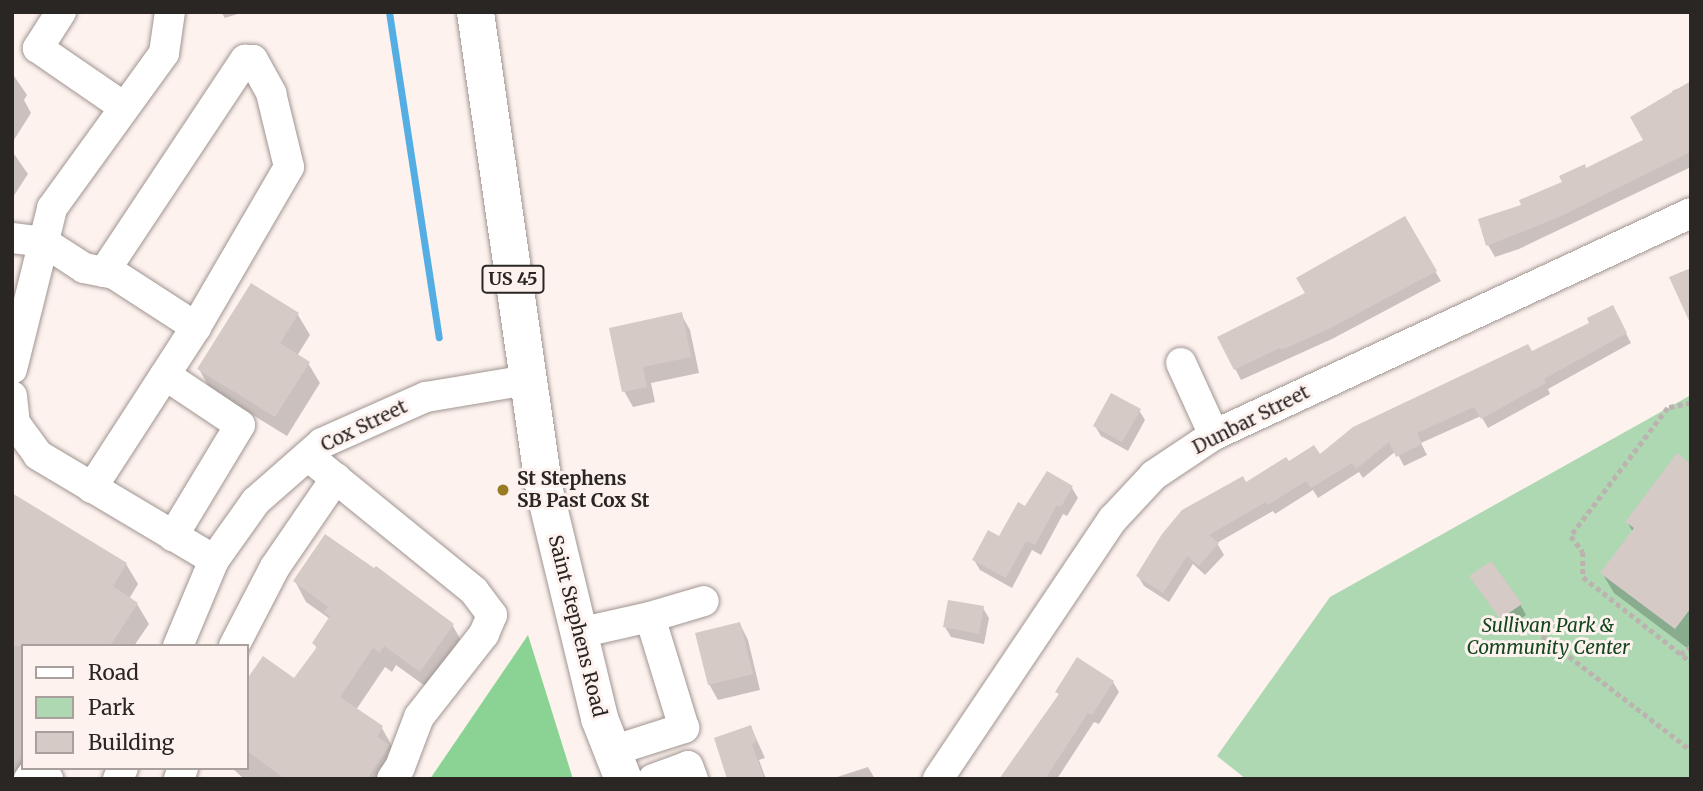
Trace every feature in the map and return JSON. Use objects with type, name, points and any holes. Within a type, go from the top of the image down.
[{"type":"main road","name":"Saint Stephens Road","points":[[475,12],[544,490],[599,718],[618,765]]},
{"type":"street","points":[[61,12],[38,48],[124,107]]},
{"type":"street","points":[[12,369],[52,208],[163,53],[170,12]]},
{"type":"street","points":[[92,488],[196,327],[289,167],[271,93],[253,60],[245,60],[104,272]]},
{"type":"street","name":"Dunbar Street","points":[[937,779],[1120,511],[1154,475],[1214,435],[1691,213]]},
{"type":"street","points":[[12,237],[44,242],[84,268],[127,281],[196,327]]},
{"type":"street","points":[[1181,363],[1214,435]]},
{"type":"street","points":[[165,375],[240,425],[173,536]]},
{"type":"street","name":"Cox Street","points":[[179,644],[214,560],[256,501],[322,443],[426,397],[528,380]]},
{"type":"street","points":[[13,414],[38,455],[214,560]]},
{"type":"street","points":[[308,456],[474,591],[492,615],[484,634],[419,717],[400,767],[391,779]]},
{"type":"street","points":[[235,644],[275,567],[336,478]]},
{"type":"street","points":[[579,633],[650,617],[704,601]]},
{"type":"street","points":[[618,765],[684,728],[650,617]]},
{"type":"street","points":[[653,779],[688,766],[693,779]]},
{"type":"street","points":[[30,779],[34,772],[48,779]]},
{"type":"path","points":[[1691,402],[1668,408],[1571,536],[1583,552],[1583,577],[1691,662]]},
{"type":"path","points":[[1522,620],[1691,750]]},
{"type":"path","points":[[1680,654],[1691,647]]},
{"type":"green space","name":"Sullivan Park & Community Center","points":[[1691,395],[1691,779],[1246,779],[1217,756],[1330,597]]},
{"type":"green space","points":[[528,635],[573,779],[430,779]]},
{"type":"building","points":[[1691,81],[1691,152],[1557,218],[1486,246],[1478,219],[1521,205],[1519,200],[1562,182],[1559,176],[1585,164],[1586,168],[1643,140],[1630,117]]},
{"type":"building","points":[[1405,216],[1437,271],[1327,330],[1234,370],[1217,337],[1305,293],[1296,278]]},
{"type":"building","points":[[1691,268],[1691,325],[1669,277]]},
{"type":"building","points":[[251,283],[299,313],[280,343],[310,362],[275,417],[197,369]]},
{"type":"building","points":[[1613,305],[1627,333],[1544,379],[1546,383],[1481,419],[1474,407],[1417,433],[1422,444],[1396,457],[1389,442],[1356,469],[1352,463],[1311,488],[1306,481],[1268,505],[1266,502],[1209,535],[1219,543],[1199,566],[1187,556],[1163,593],[1136,576],[1162,534],[1182,510],[1243,476],[1246,482],[1286,457],[1289,461],[1314,445],[1320,454],[1353,427],[1528,344],[1532,351],[1589,323],[1587,318]]},
{"type":"building","points":[[682,312],[691,357],[643,367],[647,387],[622,392],[609,328]]},
{"type":"building","points":[[1111,393],[1141,409],[1122,442],[1093,426]]},
{"type":"building","points":[[1677,453],[1691,464],[1691,608],[1675,629],[1600,573],[1634,528],[1625,522]]},
{"type":"building","points":[[1047,471],[1073,486],[1061,507],[1057,505],[1035,545],[1026,541],[1006,578],[972,560],[988,530],[999,536],[1018,502],[1025,506]]},
{"type":"building","points":[[12,493],[127,563],[113,586],[138,603],[111,644],[12,646]]},
{"type":"building","points":[[325,534],[374,568],[376,566],[454,624],[420,672],[384,646],[380,653],[373,648],[340,697],[383,726],[377,737],[390,745],[367,779],[285,779],[248,752],[248,678],[263,656],[294,678],[317,647],[312,643],[330,616],[324,612],[328,607],[293,581]]},
{"type":"building","points":[[1491,561],[1522,604],[1500,619],[1469,576]]},
{"type":"building","points":[[948,600],[984,606],[979,634],[943,627]]},
{"type":"building","points":[[740,622],[753,674],[708,685],[695,633]]},
{"type":"building","points":[[1077,657],[1114,681],[1092,715],[1088,713],[1045,779],[999,779],[1059,694],[1055,692]]},
{"type":"building","points":[[751,725],[757,742],[752,744],[764,779],[727,779],[714,738]]},
{"type":"waterway","points":[[389,12],[439,337]]},
{"type":"place","name":"St Stephens SB Past Cox St","points":[[503,490]]}]
